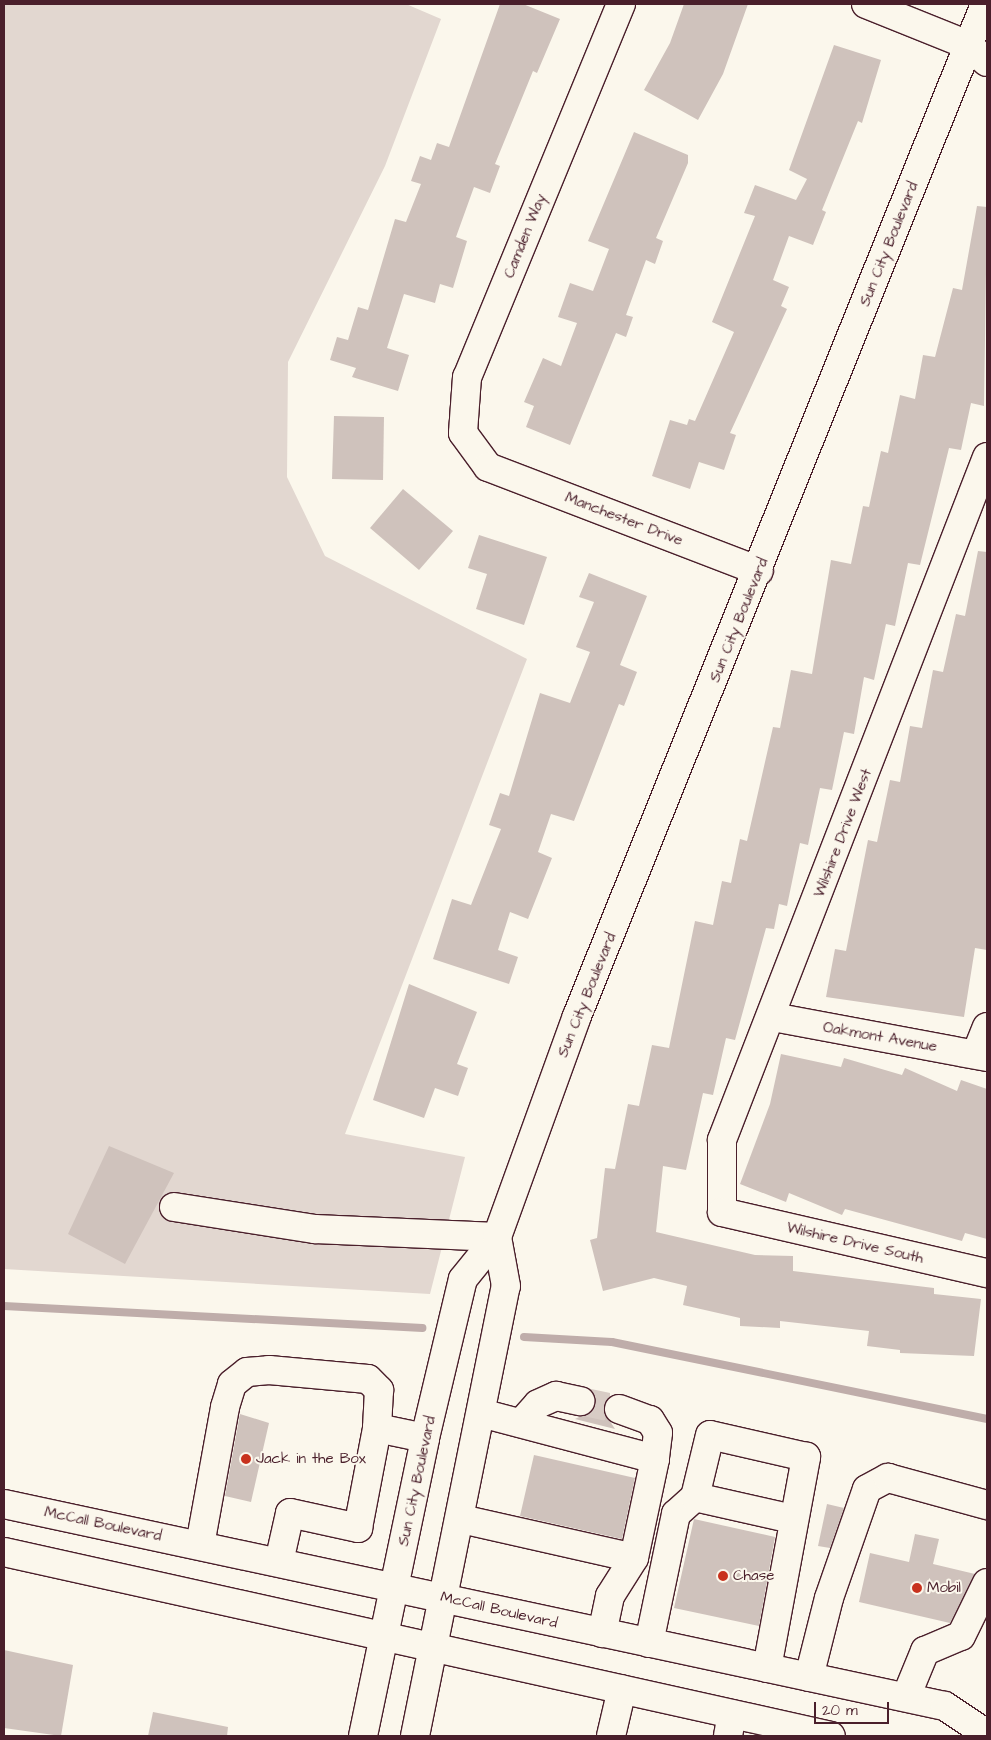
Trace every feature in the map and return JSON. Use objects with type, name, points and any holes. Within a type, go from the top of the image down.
[{"type":"street","name":"Camden Way","points":[[488,467],[463,433],[467,377],[621,4]]},
{"type":"street","points":[[866,4],[981,50]]},
{"type":"street","name":"Sun City Boulevard","points":[[363,1736],[424,1438],[463,1279],[497,1237],[577,1016],[759,571],[981,50],[985,4]]},
{"type":"street","name":"Wilshire Drive West","points":[[722,1212],[722,1140],[772,1017],[987,457]]},
{"type":"street","name":"Manchester Drive","points":[[488,467],[759,571]]},
{"type":"street","name":"Oakmont Avenue","points":[[772,1017],[982,1055]]},
{"type":"street","points":[[982,1055],[987,1027]]},
{"type":"street","points":[[174,1207],[316,1229],[497,1237],[506,1286],[446,1598],[415,1736]]},
{"type":"street","name":"Wilshire Drive South","points":[[722,1212],[987,1273]]},
{"type":"street","points":[[200,1545],[225,1407],[232,1384],[246,1372],[269,1370],[368,1379],[379,1390],[377,1428],[358,1528],[290,1513],[279,1562]]},
{"type":"street","points":[[521,1424],[538,1404],[556,1396],[580,1401]]},
{"type":"street","points":[[602,1633],[610,1596],[634,1558],[655,1459],[658,1433],[650,1420],[619,1409]]},
{"type":"street","points":[[481,1413],[655,1459]]},
{"type":"street","points":[[377,1428],[424,1438]]},
{"type":"street","points":[[649,1643],[676,1514],[695,1497],[710,1435],[806,1457],[793,1519],[767,1668]]},
{"type":"street","points":[[809,1677],[829,1598],[867,1489],[888,1478],[987,1505]]},
{"type":"street","points":[[695,1497],[793,1519]]},
{"type":"street","name":"McCall Boulevard","points":[[4,1504],[946,1706],[987,1734]]},
{"type":"street","points":[[461,1519],[634,1558]]},
{"type":"street","points":[[4,1552],[384,1634],[622,1689],[730,1725],[831,1736]]},
{"type":"street","points":[[906,1697],[925,1651],[961,1636],[987,1583]]},
{"type":"street","points":[[611,1736],[622,1689]]},
{"type":"shaded area","points":[[4,4],[406,4],[441,19],[385,166],[288,362],[287,477],[325,556],[527,659],[345,1134],[465,1157],[430,1294],[4,1269]]},
{"type":"building","points":[[500,4],[523,4],[560,19],[537,73],[533,71],[495,164],[500,166],[490,193],[474,187],[456,237],[467,241],[453,288],[440,284],[435,303],[404,294],[387,348],[409,355],[398,391],[352,377],[356,368],[330,360],[337,337],[348,340],[358,307],[368,310],[395,219],[406,222],[421,184],[411,181],[420,156],[431,160],[437,143],[449,147]]},
{"type":"building","points":[[684,4],[748,4],[723,74],[698,120],[644,90],[670,43]]},
{"type":"building","points":[[834,45],[881,60],[862,123],[858,121],[822,210],[826,212],[813,245],[789,236],[773,280],[789,287],[781,306],[787,309],[730,433],[736,435],[724,470],[699,462],[690,489],[652,476],[670,420],[687,425],[689,419],[695,421],[734,332],[712,322],[755,216],[744,213],[755,185],[796,200],[807,179],[789,170]]},
{"type":"building","points":[[634,132],[688,155],[688,163],[656,238],[663,241],[655,264],[646,260],[626,315],[633,317],[626,337],[616,333],[570,445],[526,427],[534,406],[524,402],[543,358],[561,366],[577,323],[558,317],[570,283],[593,291],[609,249],[588,241]]},
{"type":"building","points":[[977,206],[987,207],[984,406],[971,403],[961,450],[949,448],[920,565],[908,563],[895,626],[886,624],[874,680],[864,677],[854,734],[844,732],[832,790],[820,788],[808,845],[800,843],[787,906],[779,904],[774,929],[766,928],[735,1040],[726,1038],[713,1095],[703,1093],[686,1170],[663,1166],[656,1232],[755,1255],[793,1256],[793,1271],[934,1288],[934,1294],[981,1299],[974,1356],[900,1353],[900,1350],[867,1346],[869,1331],[780,1321],[780,1328],[740,1326],[740,1318],[683,1305],[687,1286],[654,1278],[603,1291],[590,1240],[597,1238],[605,1168],[615,1169],[628,1104],[639,1106],[652,1045],[669,1048],[695,921],[713,925],[722,881],[731,883],[740,839],[747,841],[773,727],[780,728],[791,670],[812,674],[831,560],[851,564],[863,506],[869,507],[881,451],[888,453],[900,395],[915,399],[923,355],[935,357],[953,288],[962,290]]},
{"type":"building","points":[[334,416],[384,417],[383,480],[332,479]]},
{"type":"building","points":[[403,489],[453,531],[419,570],[370,528]]},
{"type":"building","points":[[479,535],[547,557],[524,625],[476,609],[487,574],[468,568]]},
{"type":"building","points":[[978,551],[987,552],[987,950],[975,948],[964,1017],[826,997],[835,949],[846,951],[868,840],[877,842],[890,780],[900,782],[910,726],[922,728],[933,670],[943,672],[956,614],[965,616]]},
{"type":"building","points":[[589,573],[647,596],[620,665],[637,672],[624,706],[619,704],[574,821],[551,814],[538,852],[552,858],[528,919],[510,912],[498,950],[518,957],[509,984],[433,959],[452,899],[471,905],[501,829],[489,825],[500,793],[509,796],[540,693],[570,703],[590,652],[576,647],[594,602],[579,597]]},
{"type":"building","points":[[409,984],[477,1012],[457,1064],[468,1068],[458,1096],[435,1088],[424,1118],[373,1100]]},
{"type":"building","points":[[781,1054],[841,1067],[844,1058],[902,1075],[905,1068],[957,1091],[961,1080],[987,1089],[987,1239],[965,1233],[962,1241],[845,1209],[842,1215],[789,1193],[786,1202],[740,1184],[770,1104]]},
{"type":"building","points":[[109,1146],[174,1173],[125,1264],[68,1234]]},
{"type":"building","points":[[594,1395],[608,1398],[604,1412],[615,1429],[575,1419],[592,1411]]},
{"type":"building","name":"Jack in the Box","points":[[240,1414],[269,1423],[251,1502],[225,1496]]},
{"type":"building","points":[[534,1455],[635,1478],[622,1539],[520,1516]]},
{"type":"building","points":[[827,1504],[844,1508],[830,1548],[818,1546]]},
{"type":"building","points":[[694,1519],[775,1537],[759,1626],[674,1608]]},
{"type":"building","name":"Mobil","points":[[915,1534],[939,1539],[933,1564],[975,1574],[950,1623],[859,1602],[870,1553],[909,1562]]},
{"type":"building","points":[[4,1650],[73,1665],[61,1736],[4,1728]]},
{"type":"building","points":[[153,1712],[228,1727],[227,1736],[148,1736]]},
{"type":"waterway","points":[[4,1306],[422,1328]]},
{"type":"waterway","points":[[524,1337],[612,1342],[987,1419]]},
{"type":"tunnel","points":[[580,1401],[619,1409]]},
{"type":"place","name":"Jack in the Box","points":[[246,1459]]},
{"type":"place","name":"Chase","points":[[723,1576]]},
{"type":"place","name":"Mobil","points":[[917,1588]]}]
